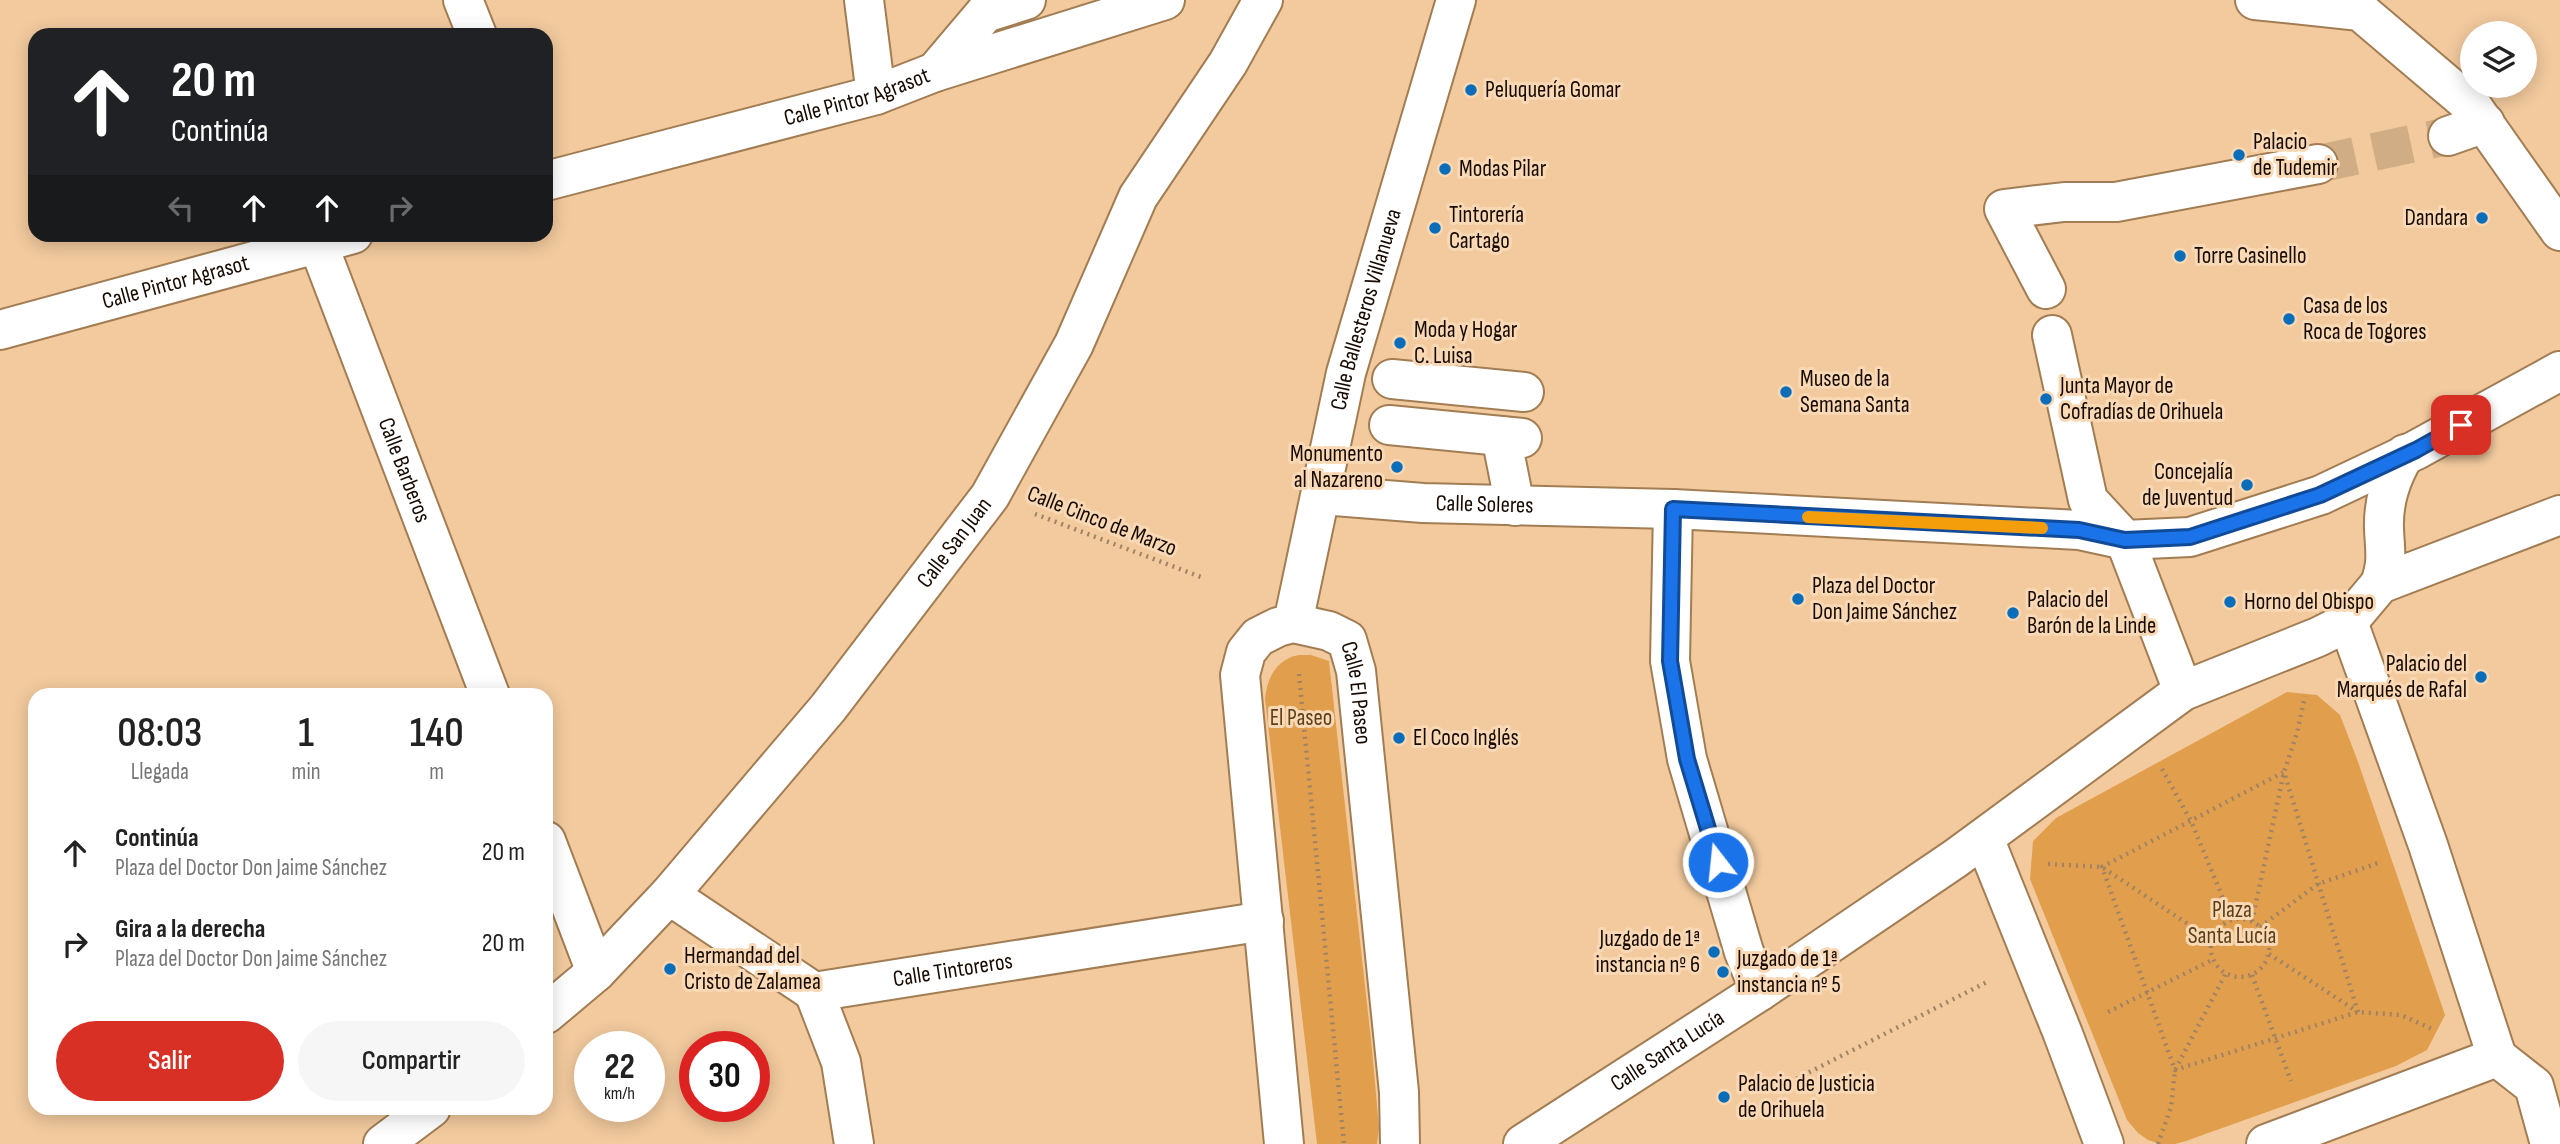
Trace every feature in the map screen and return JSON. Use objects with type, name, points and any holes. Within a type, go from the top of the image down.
[{"type":"street","points":[[463,0],[474,28]]},
{"type":"street","points":[[864,0],[876,95]]},
{"type":"street","points":[[935,72],[985,13],[1026,0]]},
{"type":"street","name":"Calle Pintor Agrasot","points":[[553,179],[876,95],[935,72],[1165,0]]},
{"type":"street","name":"Calle San Juan","points":[[553,1008],[596,972],[669,895],[828,708],[990,496],[1074,344],[1138,197],[1228,63],[1263,0]]},
{"type":"street","name":"Calle Ballesteros Villanueva","points":[[1293,623],[1346,373],[1456,0]]},
{"type":"street","points":[[2255,0],[2365,5],[2478,115],[2557,221]]},
{"type":"street","points":[[2448,136],[2478,115]]},
{"type":"street","points":[[2046,289],[2004,209],[2064,202],[2116,202],[2318,164]]},
{"type":"street","name":"Calle Pintor Agrasot","points":[[0,330],[324,242]]},
{"type":"street","name":"Calle Barberos","points":[[336,242],[488,688]]},
{"type":"street","points":[[2052,335],[2088,500],[2125,540],[2183,691]]},
{"type":"street","points":[[1760,991],[1744,952],[1687,759],[1670,661],[1660,509],[2079,530],[2125,540],[2190,537],[2320,495],[2405,454],[2556,374]]},
{"type":"street","points":[[1392,379],[1524,392]]},
{"type":"street","points":[[1389,425],[1511,437],[1514,506]]},
{"type":"street","points":[[2104,1144],[1984,838],[2183,691],[2318,637],[2348,622],[2380,584],[2387,564],[2384,527],[2386,502],[2391,477],[2405,454]]},
{"type":"street","name":"Calle Soleres","points":[[1322,495],[1423,503],[1660,509]]},
{"type":"street","points":[[2380,584],[2560,515]]},
{"type":"street","points":[[2348,622],[2428,845],[2497,1057],[2534,1086],[2550,1144]]},
{"type":"street","points":[[1284,1144],[1240,675],[1246,652],[1258,637],[1293,623]]},
{"type":"street","name":"Calle El Paseo","points":[[1293,623],[1329,631],[1347,640],[1356,671],[1399,1092],[1400,1144]]},
{"type":"street","name":"Calle Santa Lucía","points":[[1531,1142],[1760,991],[1984,838]]},
{"type":"street","points":[[553,859],[596,972]]},
{"type":"street","points":[[669,895],[814,992],[841,1062],[854,1144]]},
{"type":"street","name":"Calle Tintoreros","points":[[814,992],[1264,921]]},
{"type":"street","points":[[2266,1144],[2497,1057]]},
{"type":"street","points":[[383,1144],[422,1115]]},
{"type":"path","name":"Calle Cinco de Marzo","points":[[990,496],[1201,578]]},
{"type":"path","points":[[1298,669],[1344,1144]]},
{"type":"path","points":[[2252,920],[2284,772],[2297,733]]},
{"type":"path","points":[[1293,736],[1315,734]]},
{"type":"path","points":[[2067,866],[2102,867],[2284,772]]},
{"type":"path","points":[[2284,772],[2358,1012]]},
{"type":"path","points":[[2169,782],[2191,821],[2232,920]]},
{"type":"path","points":[[2102,867],[2212,940]]},
{"type":"path","points":[[2102,867],[2175,1070]]},
{"type":"path","points":[[2260,927],[2318,884],[2362,870]]},
{"type":"path","points":[[2232,920],[2252,920],[2267,935],[2269,954],[2260,969],[2252,974],[2244,977],[2226,973],[2214,960],[2212,940],[2216,931],[2232,920]]},
{"type":"path","points":[[2269,954],[2358,1012]]},
{"type":"path","points":[[2118,1008],[2214,960]]},
{"type":"path","points":[[2158,1144],[2171,1107],[2175,1070],[2226,973]]},
{"type":"path","points":[[2252,974],[2285,1069]]},
{"type":"path","points":[[1784,1086],[1990,981]]},
{"type":"path","points":[[2175,1070],[2358,1012],[2401,1015]]},
{"type":"path","points":[[1330,1103],[1352,1101]]},
{"type":"green space","name":"El Paseo","points":[[1299,655],[1311,655],[1329,661],[1372,1049],[1379,1128],[1377,1144],[1317,1144],[1265,699],[1274,670],[1285,660]]},
{"type":"green space","name":"Plaza Santa Lucía","points":[[2287,692],[2317,695],[2340,715],[2445,1015],[2427,1050],[2396,1066],[2186,1141],[2160,1144],[2138,1133],[2127,1120],[2030,879],[2033,841],[2056,818]]},
{"type":"tunnel","points":[[2318,164],[2448,136]]},
{"type":"slow traffic","points":[[1808,517],[2042,528]]},
{"type":"place","name":"Peluquería Gomar","points":[[1471,90]]},
{"type":"place","name":"Palacio de Tudemir","points":[[2239,155]]},
{"type":"place","name":"Modas Pilar","points":[[1445,169]]},
{"type":"place","name":"Dandara","points":[[2482,218]]},
{"type":"place","name":"Tintorería Cartago","points":[[1435,228]]},
{"type":"place","name":"Torre Casinello","points":[[2180,256]]},
{"type":"place","name":"Casa de los Roca de Togores","points":[[2289,319]]},
{"type":"place","name":"Moda y Hogar C. Luisa","points":[[1400,343]]},
{"type":"place","name":"Museo de la Semana Santa","points":[[1786,392]]},
{"type":"place","name":"Junta Mayor de Cofradías de Orihuela","points":[[2046,399]]},
{"type":"place","name":"Monumento al Nazareno","points":[[1397,467]]},
{"type":"place","name":"Concejalía de Juventud","points":[[2247,485]]},
{"type":"place","name":"Plaza del Doctor Don Jaime Sánchez","points":[[1798,599]]},
{"type":"place","name":"Horno del Obispo","points":[[2230,602]]},
{"type":"place","name":"Palacio del Barón de la Linde","points":[[2013,613]]},
{"type":"place","name":"Palacio del Marqués de Rafal","points":[[2481,677]]},
{"type":"place","name":"El Coco Inglés","points":[[1399,738]]},
{"type":"place","name":"Juzgado de 1ª instancia nº 6","points":[[1714,952]]},
{"type":"place","name":"Hermandad del Cristo de Zalamea","points":[[670,969]]},
{"type":"place","name":"Juzgado de 1ª instancia nº 5","points":[[1723,972]]},
{"type":"place","name":"Palacio de Justicia de Orihuela","points":[[1724,1097]]},
{"type":"route","points":[[1718,862],[1687,759],[1670,661],[1673,509],[2079,530],[2125,540],[2190,537],[2320,495],[2416,450],[2461,425]]}]
